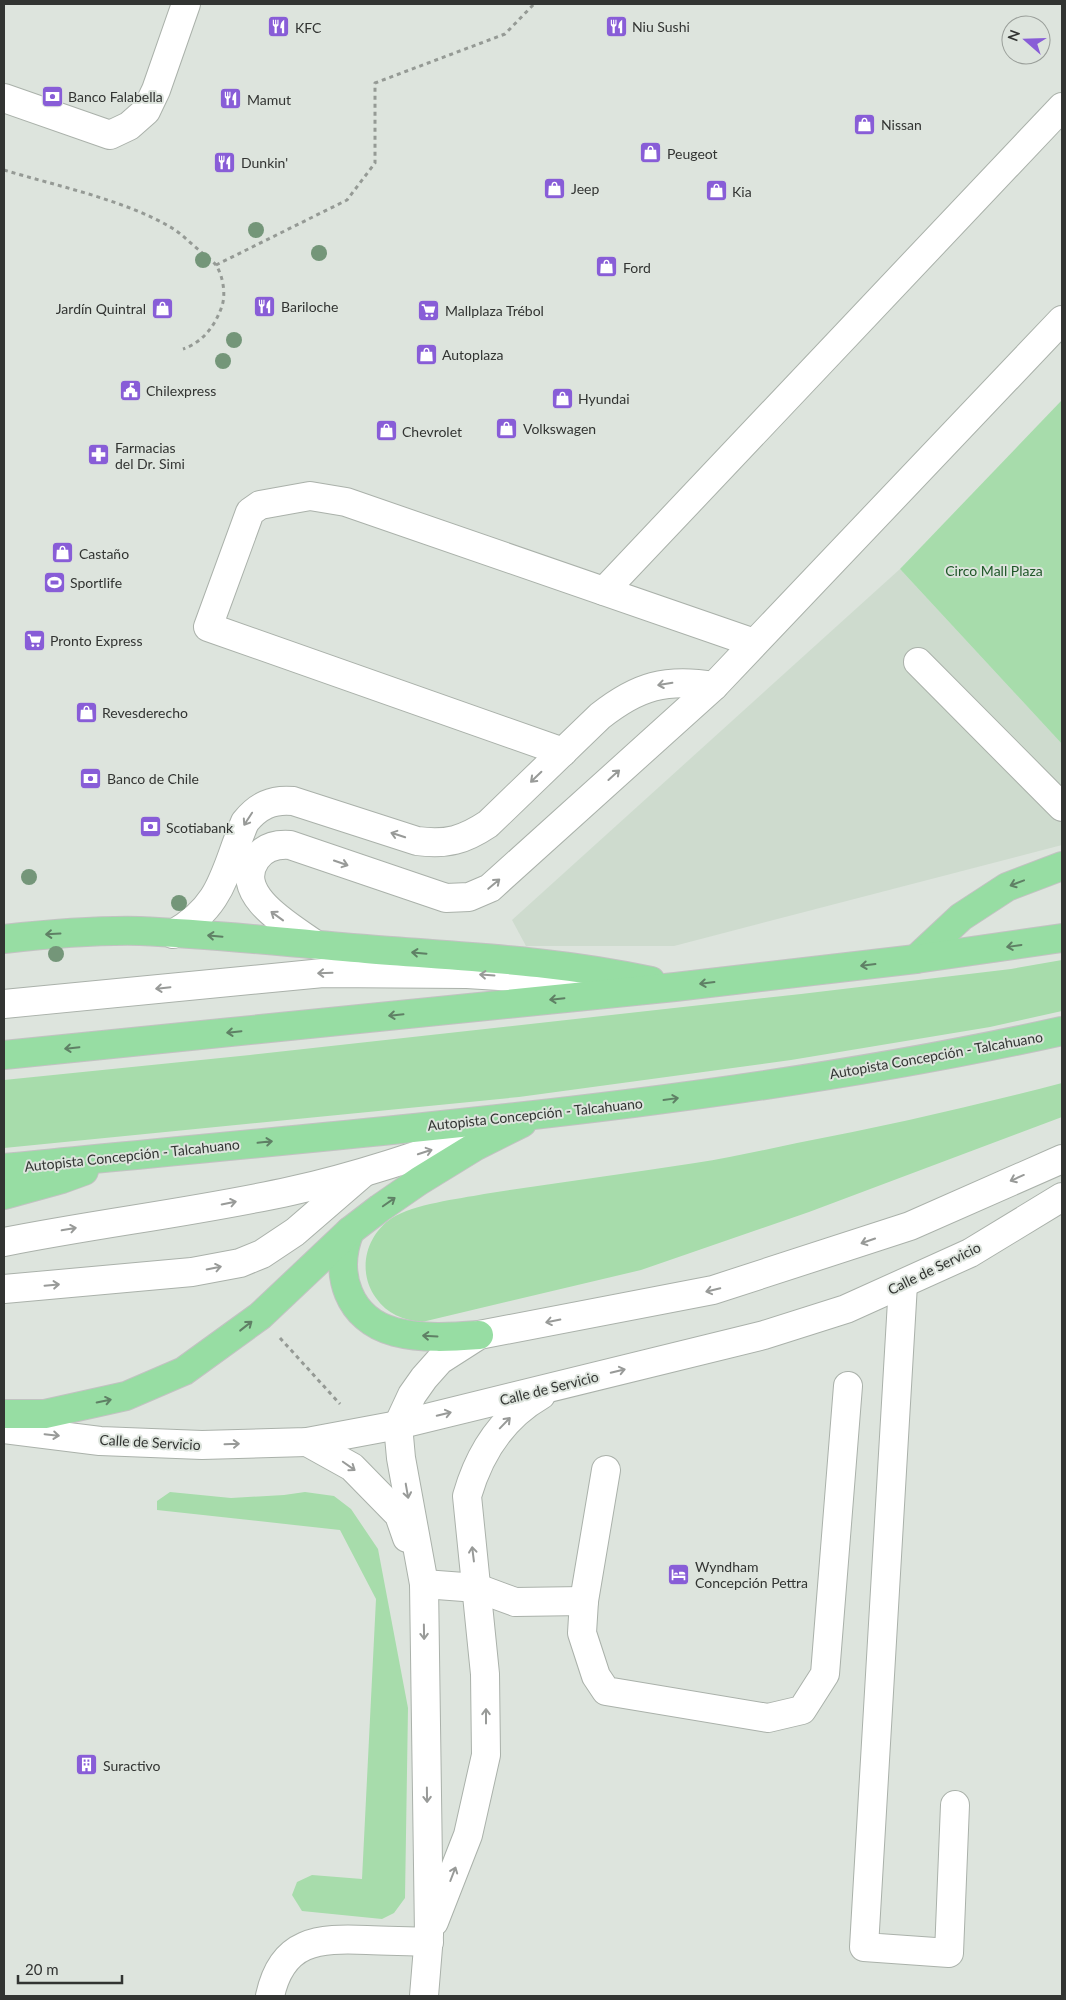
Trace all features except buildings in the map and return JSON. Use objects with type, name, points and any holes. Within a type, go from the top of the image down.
[{"type":"main road","points":[[916,959],[961,917],[1007,887],[1062,866]]},
{"type":"main road","points":[[4,939],[92,931],[173,934],[500,958],[557,964],[617,974],[675,987]]},
{"type":"main road","points":[[4,1055],[675,987],[916,959],[1062,938]]},
{"type":"main road","name":"Autopista Concepción - Talcahuano","points":[[4,1168],[536,1115],[668,1099],[800,1080],[911,1061],[1062,1031]]},
{"type":"main road","points":[[4,1414],[45,1414],[126,1396],[184,1371],[260,1316],[350,1231],[427,1176],[476,1146],[536,1115]]},
{"type":"main road","points":[[4,1195],[62,1179],[130,1155]]},
{"type":"main road","points":[[350,1231],[344,1245],[342,1274],[352,1300],[370,1320],[395,1332],[409,1334],[479,1335]]},
{"type":"street","points":[[4,98],[110,135],[129,126],[146,111],[156,90],[186,4]]},
{"type":"street","points":[[604,591],[1062,107]]},
{"type":"street","points":[[316,945],[266,908],[258,899],[249,875],[252,864],[259,854],[279,844],[290,845],[446,898],[458,899],[490,888],[714,686],[1062,320]]},
{"type":"street","points":[[563,752],[208,627],[250,512],[260,504],[310,496],[346,502],[754,643]]},
{"type":"street","points":[[918,662],[1062,807]]},
{"type":"street","points":[[173,934],[200,916],[218,894],[245,822],[252,812],[262,806],[282,800],[293,801],[418,841],[434,843],[452,841],[472,835],[488,824],[600,716],[619,701],[641,690],[665,683],[689,682],[714,686]]},
{"type":"street","points":[[4,1004],[323,972],[467,974],[675,987]]},
{"type":"street","points":[[4,1242],[291,1191],[362,1174],[536,1115]]},
{"type":"street","points":[[424,1996],[429,1939],[424,1584],[401,1458],[398,1425],[412,1394],[424,1378],[440,1360],[479,1335],[713,1290],[910,1226],[1062,1159]]},
{"type":"street","points":[[4,1290],[192,1272],[240,1263],[262,1254],[295,1232],[362,1174]]},
{"type":"street","name":"Calle de Servicio","points":[[4,1429],[100,1441],[193,1445],[307,1442],[398,1425],[764,1335],[846,1309],[970,1253],[1062,1197]]},
{"type":"street","points":[[903,1284],[864,1947],[949,1953],[955,1805]]},
{"type":"street","points":[[429,1939],[468,1835],[486,1755],[486,1674],[467,1496],[473,1473],[488,1445],[498,1432],[516,1412],[539,1396],[563,1384]]},
{"type":"street","points":[[606,1470],[584,1601],[582,1633],[596,1676],[606,1691],[768,1718],[802,1710],[825,1674],[848,1386]]},
{"type":"street","points":[[307,1442],[352,1466],[399,1515],[424,1584]]},
{"type":"street","points":[[424,1584],[477,1588],[516,1602],[584,1601]]},
{"type":"street","points":[[270,1996],[274,1980],[284,1962],[301,1948],[320,1940],[429,1939]]},
{"type":"path","points":[[216,265],[347,200],[376,163],[375,83],[505,34],[534,4]]},
{"type":"path","points":[[4,170],[73,190],[138,212],[173,229],[216,265],[223,283],[223,302],[217,320],[205,336],[183,349]]},
{"type":"path","points":[[260,1316],[364,1431]]},
{"type":"shaded area","points":[[900,569],[1062,744],[1062,845],[674,946],[526,946],[512,920]]},
{"type":"green space","name":"Circo Mall Plaza","points":[[1062,400],[1062,744],[900,569]]},
{"type":"green space","points":[[1062,960],[1062,1011],[990,1027],[791,1060],[519,1097],[4,1148],[4,1080],[250,1055],[801,994],[1011,969]]},
{"type":"green space","points":[[1062,1083],[1062,1117],[809,1212],[641,1270],[422,1322],[408,1320],[390,1312],[380,1304],[370,1288],[366,1266],[367,1255],[375,1234],[392,1218],[412,1209],[484,1194],[708,1161],[864,1130]]},
{"type":"green space","points":[[170,1492],[231,1498],[305,1492],[334,1496],[351,1509],[378,1549],[408,1708],[405,1898],[394,1913],[382,1919],[302,1911],[292,1895],[297,1882],[312,1875],[362,1879],[376,1599],[340,1530],[157,1510],[157,1501]]},
{"type":"place","name":"Niu Sushi","points":[[616,26]]},
{"type":"place","name":"KFC","points":[[279,27]]},
{"type":"place","name":"Banco Falabella","points":[[52,96]]},
{"type":"place","name":"Mamut","points":[[231,99]]},
{"type":"place","name":"Nissan","points":[[865,124]]},
{"type":"place","name":"Peugeot","points":[[651,153]]},
{"type":"place","name":"Dunkin'","points":[[225,162]]},
{"type":"place","name":"Jeep","points":[[555,188]]},
{"type":"place","name":"Kia","points":[[716,191]]},
{"type":"place","name":"Ford","points":[[607,267]]},
{"type":"place","name":"Bariloche","points":[[265,306]]},
{"type":"place","name":"Jardín Quintral","points":[[162,308]]},
{"type":"place","name":"Mallplaza Trébol","points":[[429,310]]},
{"type":"place","name":"Autoplaza","points":[[426,354]]},
{"type":"place","name":"Chilexpress","points":[[130,390]]},
{"type":"place","name":"Hyundai","points":[[562,398]]},
{"type":"place","name":"Volkswagen","points":[[507,428]]},
{"type":"place","name":"Chevrolet","points":[[386,431]]},
{"type":"place","name":"Farmacias del Dr. Simi","points":[[99,455]]},
{"type":"place","name":"Castaño","points":[[63,553]]},
{"type":"place","name":"Sportlife","points":[[54,582]]},
{"type":"place","name":"Pronto Express","points":[[34,640]]},
{"type":"place","name":"Revesderecho","points":[[86,712]]},
{"type":"place","name":"Banco de Chile","points":[[91,778]]},
{"type":"place","name":"Scotiabank","points":[[150,827]]},
{"type":"place","name":"Wyndham Concepción Pettra","points":[[679,1574]]},
{"type":"place","name":"Suractivo","points":[[87,1765]]}]
